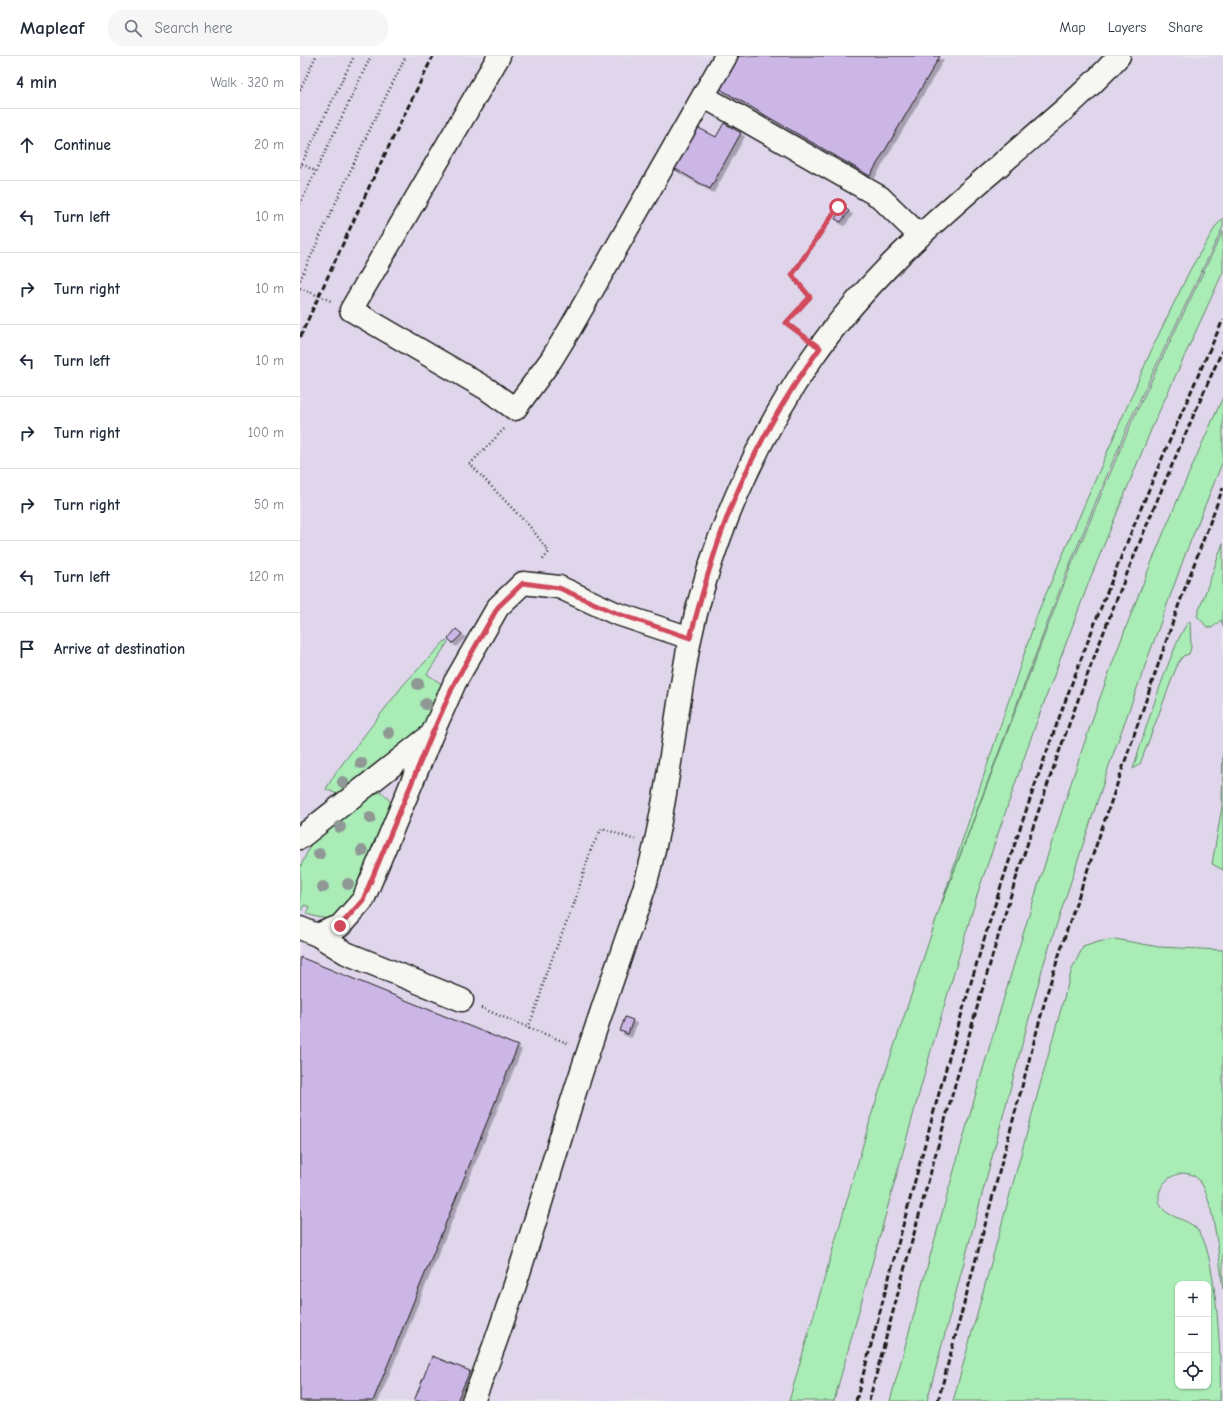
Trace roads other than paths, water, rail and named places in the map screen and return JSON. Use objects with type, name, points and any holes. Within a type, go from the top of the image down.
[{"type":"lane","points":[[499,56],[352,310],[487,389],[515,409],[551,360],[570,329],[726,56]]},
{"type":"lane","points":[[473,1401],[493,1350],[588,1051],[646,882],[655,844],[668,774],[690,638],[702,595],[731,507],[755,456],[783,404],[820,348],[866,293],[920,236],[998,166],[1055,118],[1102,75],[1119,56]]},
{"type":"lane","points":[[703,96],[880,197],[920,236]]},
{"type":"lane","points":[[309,932],[340,926],[363,900],[455,682],[498,607],[523,583],[559,588],[616,613],[690,638]]},
{"type":"lane","points":[[300,838],[432,734]]},
{"type":"lane","points":[[309,932],[346,953],[462,1000]]},
{"type":"railway","points":[[300,337],[370,185],[433,56]]},
{"type":"railway","points":[[856,1401],[960,1018],[1023,819],[1075,675],[1131,532],[1223,320]]},
{"type":"railway","points":[[869,1401],[972,1025],[1009,901],[1032,831],[1081,691],[1135,553],[1223,349]]},
{"type":"railway","points":[[938,1401],[1047,993],[1067,930],[1179,604],[1223,488]]}]
